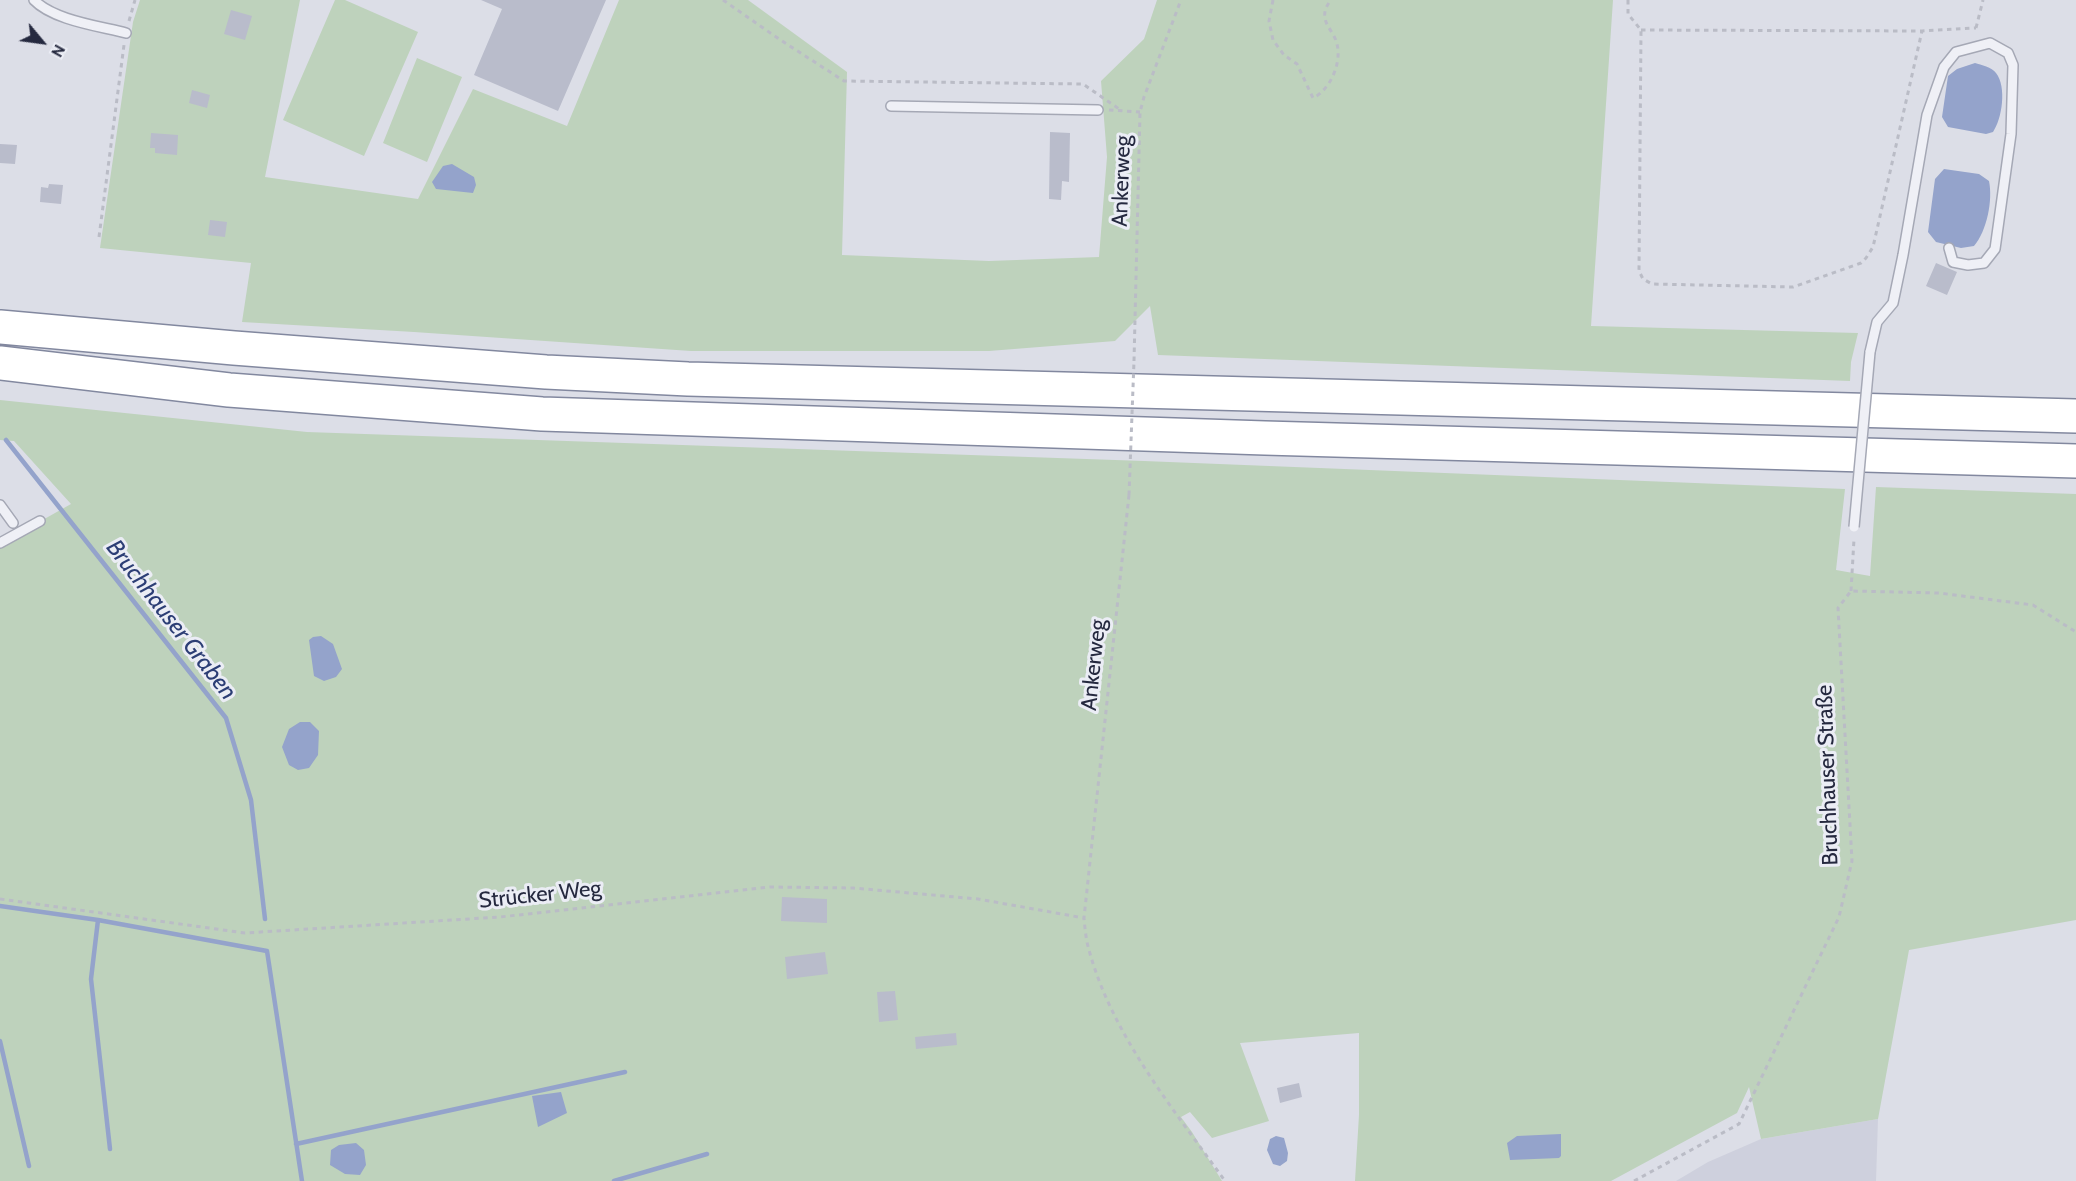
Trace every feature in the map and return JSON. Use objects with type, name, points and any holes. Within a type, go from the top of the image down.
[{"type":"highway","points":[[0,327],[534,371],[688,379],[2076,416]]},
{"type":"highway","points":[[0,363],[229,390],[542,414],[1265,438],[2076,460]]},
{"type":"lane","points":[[34,0],[45,9],[74,20],[126,33]]},
{"type":"lane","points":[[1854,527],[1870,352],[1877,322],[1893,303],[1927,115],[1944,67],[1956,52],[1990,43],[2008,53],[2013,65],[2011,134],[1995,249],[1984,263],[1968,265],[1953,262],[1949,248]]},
{"type":"lane","points":[[891,106],[1098,110]]},
{"type":"lane","points":[[0,505],[13,523]]},
{"type":"lane","points":[[0,543],[40,521]]},
{"type":"path","points":[[99,237],[126,33],[135,0]]},
{"type":"path","points":[[723,0],[844,81],[1083,84],[1122,111]]},
{"type":"path","name":"Ankerweg","points":[[1181,0],[1140,112],[1129,495],[1084,918],[1089,950],[1110,1005],[1139,1061],[1225,1181]]},
{"type":"path","points":[[1273,0],[1269,21],[1273,40],[1284,55],[1297,64],[1313,98],[1321,94],[1335,74],[1337,44],[1328,28],[1325,12],[1331,0]]},
{"type":"path","points":[[1628,0],[1628,14],[1641,30],[1639,266],[1640,275],[1652,284],[1793,287],[1861,263],[1870,253],[1922,31]]},
{"type":"path","points":[[1972,48],[1983,0]]},
{"type":"path","points":[[1641,30],[1922,31],[1976,28]]},
{"type":"path","name":"Ankerweg","points":[[1098,110],[1140,112]]},
{"type":"path","points":[[1854,527],[1851,591],[1939,593],[2033,605],[2076,632]]},
{"type":"path","name":"Bruchhauser Straße","points":[[1634,1181],[1739,1124],[1839,917],[1852,861],[1838,608],[1851,591]]},
{"type":"path","name":"Strücker Weg","points":[[0,899],[244,933],[500,917],[770,886],[854,888],[978,899],[1084,918]]},
{"type":"shaded area","points":[[1878,1119],[1876,1181],[1676,1181],[1708,1162],[1761,1139]]},
{"type":"green space","points":[[140,0],[300,0],[265,177],[418,199],[473,89],[567,126],[619,0],[748,0],[847,72],[842,255],[989,261],[1099,257],[1107,157],[1101,81],[1144,39],[1157,0],[1613,0],[1591,326],[1858,333],[1851,362],[1850,381],[1158,355],[1150,306],[1115,341],[989,351],[691,351],[242,322],[251,263],[100,248],[133,22]]},
{"type":"green space","points":[[335,0],[345,0],[418,32],[364,156],[283,120]]},
{"type":"green space","points":[[417,58],[462,77],[427,162],[383,143]]},
{"type":"green space","points":[[0,400],[307,432],[1144,461],[1845,489],[1836,570],[1870,576],[1876,487],[2076,494],[2076,920],[1909,950],[1878,1119],[1761,1139],[1749,1087],[1737,1113],[1611,1181],[1355,1181],[1359,1115],[1359,1033],[1240,1043],[1269,1121],[1212,1138],[1190,1112],[1181,1117],[1222,1181],[0,1181],[0,544],[71,504],[14,441],[0,440]]},
{"type":"water","points":[[1975,63],[1994,71],[2001,86],[2002,103],[1999,119],[1993,132],[1986,134],[1948,127],[1942,117],[1948,76],[1957,69]]},
{"type":"water","points":[[452,164],[474,177],[476,185],[473,193],[436,189],[432,182],[443,166]]},
{"type":"water","points":[[1944,169],[1979,174],[1989,181],[1988,215],[1979,240],[1974,246],[1961,248],[1936,242],[1928,232],[1935,179]]},
{"type":"water","points":[[321,636],[333,644],[342,669],[336,677],[324,681],[314,676],[309,640]]},
{"type":"water","points":[[300,722],[310,722],[319,731],[318,755],[309,768],[298,770],[289,765],[282,747],[289,729]]},
{"type":"water","points":[[561,1092],[567,1113],[538,1127],[532,1096]]},
{"type":"water","points":[[1561,1134],[1561,1156],[1559,1158],[1510,1160],[1507,1143],[1517,1136]]},
{"type":"water","points":[[1276,1136],[1284,1138],[1288,1153],[1287,1161],[1280,1166],[1273,1164],[1267,1150],[1270,1139]]},
{"type":"water","points":[[356,1143],[364,1150],[366,1165],[360,1175],[345,1174],[330,1165],[331,1150],[339,1145]]},
{"type":"building","points":[[481,0],[606,0],[558,111],[474,75],[502,9]]},
{"type":"building","points":[[231,10],[252,16],[245,40],[224,34]]},
{"type":"building","points":[[192,90],[210,95],[207,108],[189,103]]},
{"type":"building","points":[[1050,132],[1070,133],[1069,182],[1062,181],[1061,200],[1049,199]]},
{"type":"building","points":[[151,133],[178,135],[177,155],[155,153],[155,148],[150,148]]},
{"type":"building","points":[[0,144],[17,145],[15,164],[0,163]]},
{"type":"building","points":[[49,184],[63,185],[61,204],[40,202],[41,187],[48,188]]},
{"type":"building","points":[[210,220],[227,222],[225,237],[208,235]]},
{"type":"building","points":[[1936,263],[1957,272],[1947,295],[1926,286]]},
{"type":"building","points":[[782,897],[827,899],[827,923],[781,921]]},
{"type":"building","points":[[825,952],[828,974],[787,979],[785,957]]},
{"type":"building","points":[[895,991],[898,1020],[879,1022],[877,992]]},
{"type":"building","points":[[956,1033],[957,1045],[916,1049],[915,1037]]},
{"type":"building","points":[[1299,1083],[1302,1097],[1280,1103],[1277,1088]]},
{"type":"waterway","name":"Bruchhauser Graben","points":[[6,440],[226,718],[251,800],[265,919]]},
{"type":"waterway","points":[[0,906],[98,920],[267,951],[302,1181]]},
{"type":"waterway","points":[[98,920],[91,979],[110,1149]]},
{"type":"waterway","points":[[0,1041],[29,1166]]},
{"type":"waterway","points":[[296,1144],[625,1072]]},
{"type":"waterway","points":[[614,1181],[707,1154]]}]
